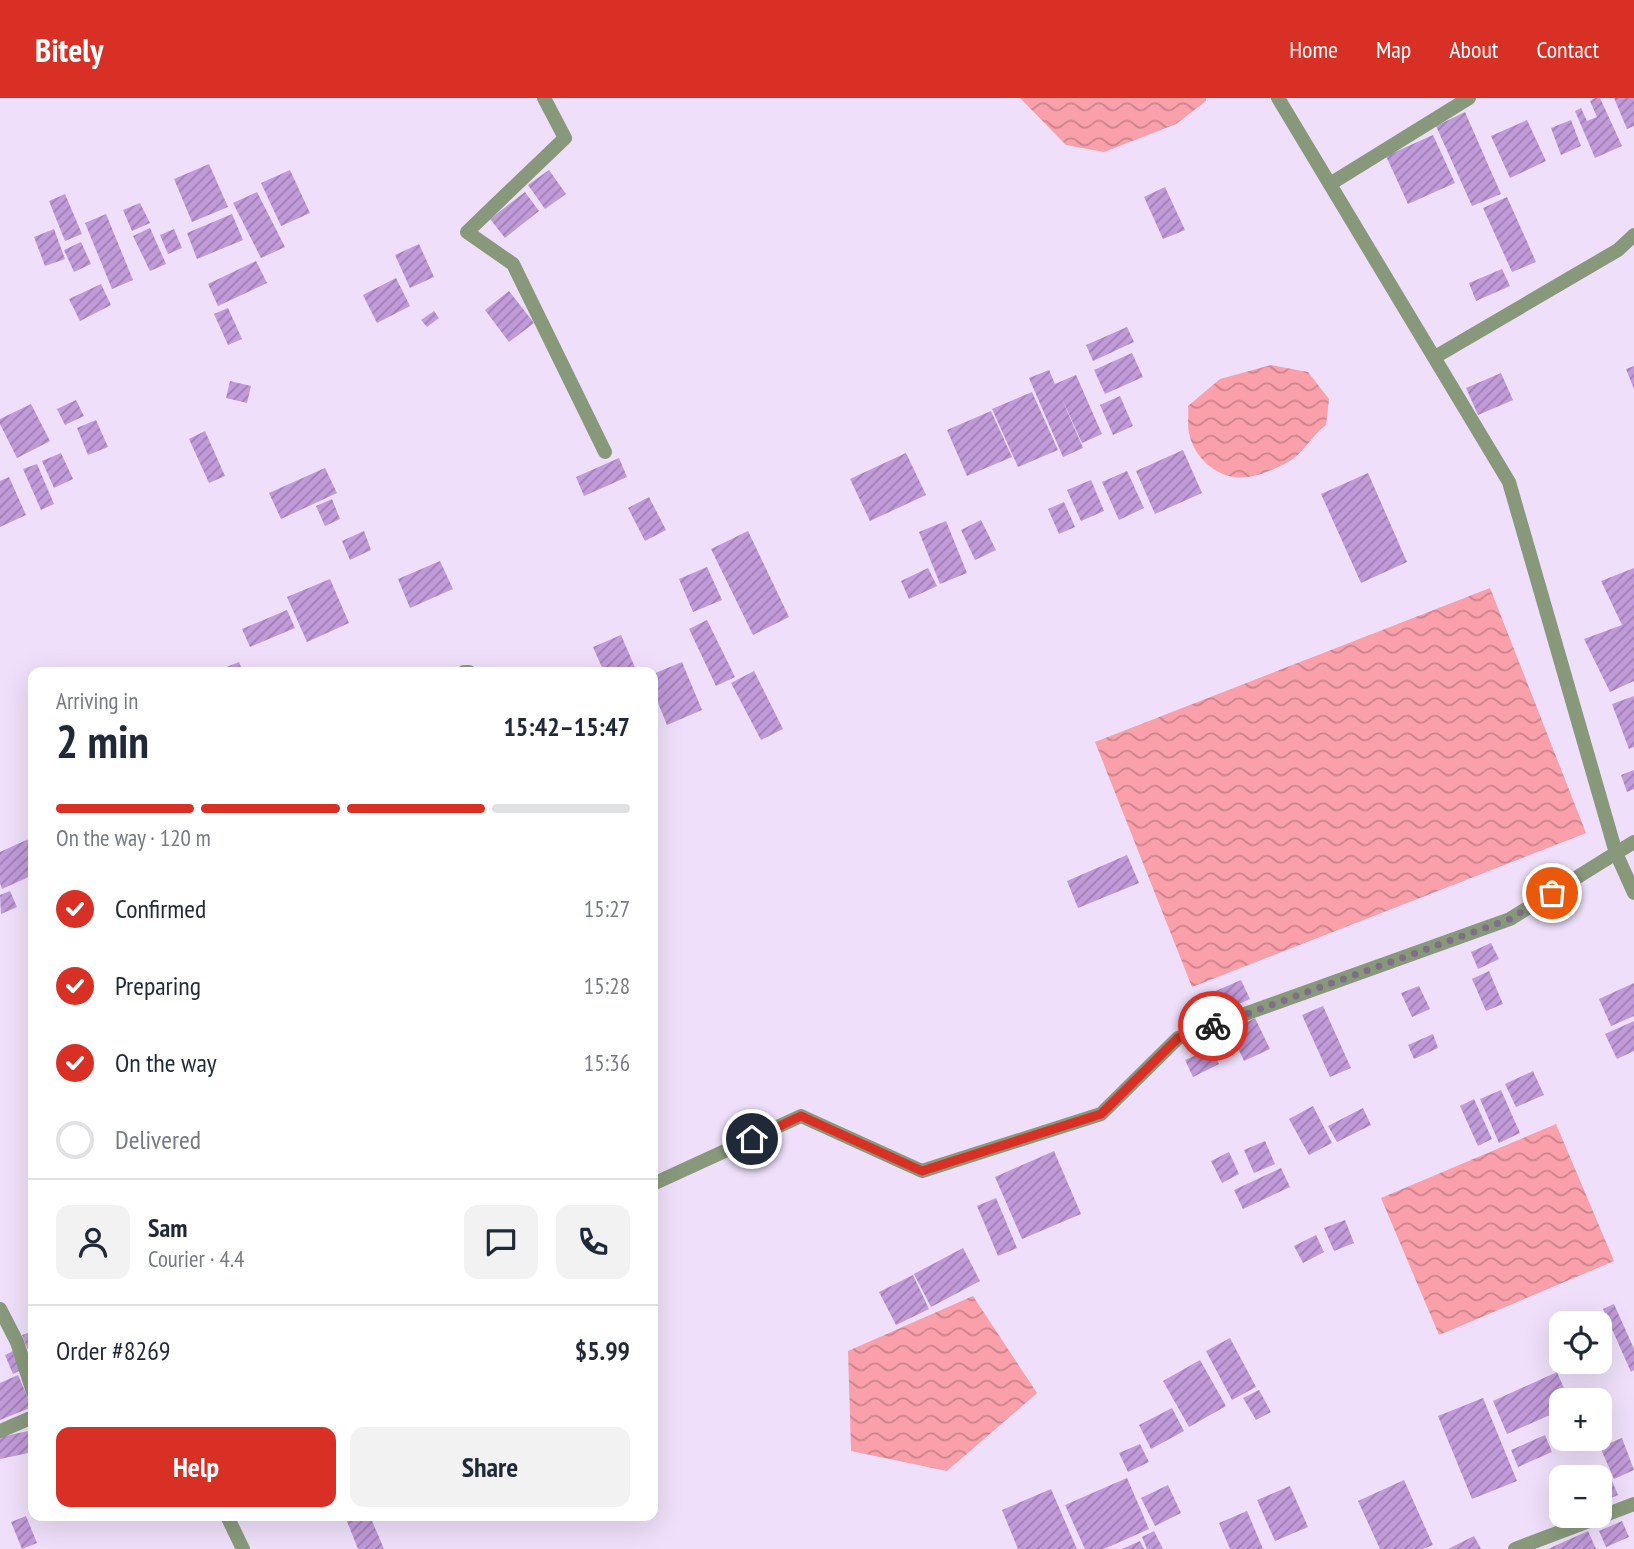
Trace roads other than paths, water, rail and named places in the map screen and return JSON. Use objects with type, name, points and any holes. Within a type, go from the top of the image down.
[{"type":"street","points":[[544,98],[565,138],[467,232],[513,264],[605,452]]},
{"type":"street","points":[[1278,98],[1509,482],[1616,853],[1634,893]]},
{"type":"street","points":[[1330,184],[1469,98]]},
{"type":"street","points":[[1435,357],[1618,250],[1634,235]]},
{"type":"street","points":[[658,1182],[801,1116],[922,1171],[1101,1114],[1178,1038],[1510,919],[1634,842]]},
{"type":"street","points":[[0,1310],[16,1342],[28,1377]]},
{"type":"street","points":[[0,1431],[28,1419]]},
{"type":"street","points":[[1515,1549],[1634,1504]]},
{"type":"street","points":[[229,1521],[243,1549]]},
{"type":"water","points":[[1020,98],[1206,98],[1206,101],[1176,124],[1104,152],[1066,145]]},
{"type":"water","points":[[1271,365],[1308,372],[1329,399],[1326,425],[1294,458],[1274,469],[1247,477],[1218,472],[1202,459],[1192,443],[1188,430],[1188,406],[1220,379]]},
{"type":"water","points":[[1490,588],[1586,833],[1192,987],[1095,742]]},
{"type":"water","points":[[1556,1124],[1614,1261],[1439,1335],[1381,1198]]},
{"type":"water","points":[[973,1296],[1037,1393],[947,1471],[851,1451],[848,1351]]}]
